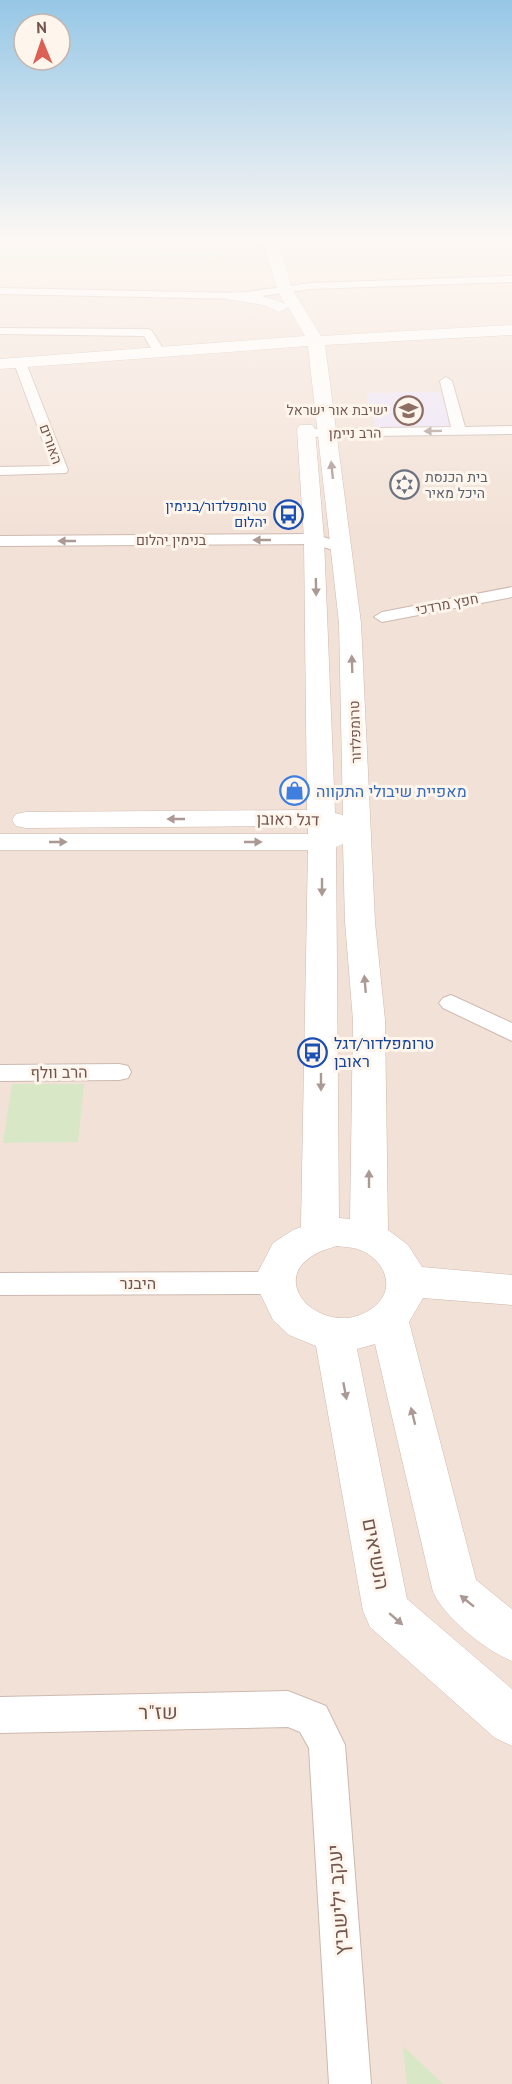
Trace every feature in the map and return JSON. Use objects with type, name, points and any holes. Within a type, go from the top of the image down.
[{"type":"main road","name":"טרומפלדור","points":[[302,337],[304,341],[296,347],[317,433],[340,547],[350,623],[359,829],[360,922],[369,1020],[369,1238]]},
{"type":"main road","points":[[0,364],[375,337]]},
{"type":"main road","name":"טרומפלדור","points":[[317,433],[314,539],[322,830],[321,1233]]},
{"type":"main road","name":"דגל ראובן","points":[[0,820],[322,830]]},
{"type":"main road","name":"דגל ראובן","points":[[0,842],[359,829]]},
{"type":"main road","points":[[321,1233],[354,1233],[369,1238],[395,1255],[403,1267],[406,1281],[402,1301],[389,1320],[354,1334],[311,1328],[293,1316],[280,1300],[275,1283],[278,1266],[287,1252],[302,1241],[321,1233]]},
{"type":"main road","points":[[406,1281],[512,1290]]},
{"type":"main road","points":[[389,1320],[456,1592],[512,1638]]},
{"type":"main road","name":"הנשיאים","points":[[334,1333],[386,1611],[512,1721]]},
{"type":"street","points":[[150,337],[159,352]]},
{"type":"street","name":"האורים","points":[[0,471],[61,470],[20,363]]},
{"type":"street","points":[[446,381],[459,431]]},
{"type":"street","name":"הרב ניימן","points":[[317,433],[512,430]]},
{"type":"street","name":"בנימין יהלום","points":[[0,542],[314,539],[340,547]]},
{"type":"street","name":"חפץ מרדכי","points":[[382,617],[512,592]]},
{"type":"street","points":[[451,1003],[512,1032]]},
{"type":"street","name":"הרב וולף","points":[[0,1073],[119,1072]]},
{"type":"street","name":"היבנר","points":[[0,1284],[275,1283]]},
{"type":"street","name":"שז\"ר","points":[[0,1715],[288,1709],[314,1719]]},
{"type":"street","name":"יעקב ילישביץ","points":[[314,1719],[327,1745],[350,2084]]},
{"type":"shaded area","points":[[0,337],[512,337],[512,2084],[0,2084]]},
{"type":"shaded area","name":"ישיבת אור ישראל","points":[[440,392],[453,427],[376,428],[366,393]]},
{"type":"green space","points":[[12,1084],[84,1084],[78,1142],[3,1143]]},
{"type":"green space","points":[[403,2046],[443,2084],[407,2084]]},
{"type":"place","name":"ישיבת אור ישראל","points":[[409,410]]},
{"type":"place","name":"בית הכנסת היכל מאיר","points":[[404,485]]},
{"type":"place","name":"טרומפלדור/בנימין יהלום","points":[[288,514]]},
{"type":"place","name":"מאפיית שיבולי התקווה","points":[[295,791]]},
{"type":"place","name":"טרומפלדור/דגל ראובן","points":[[313,1052]]}]
